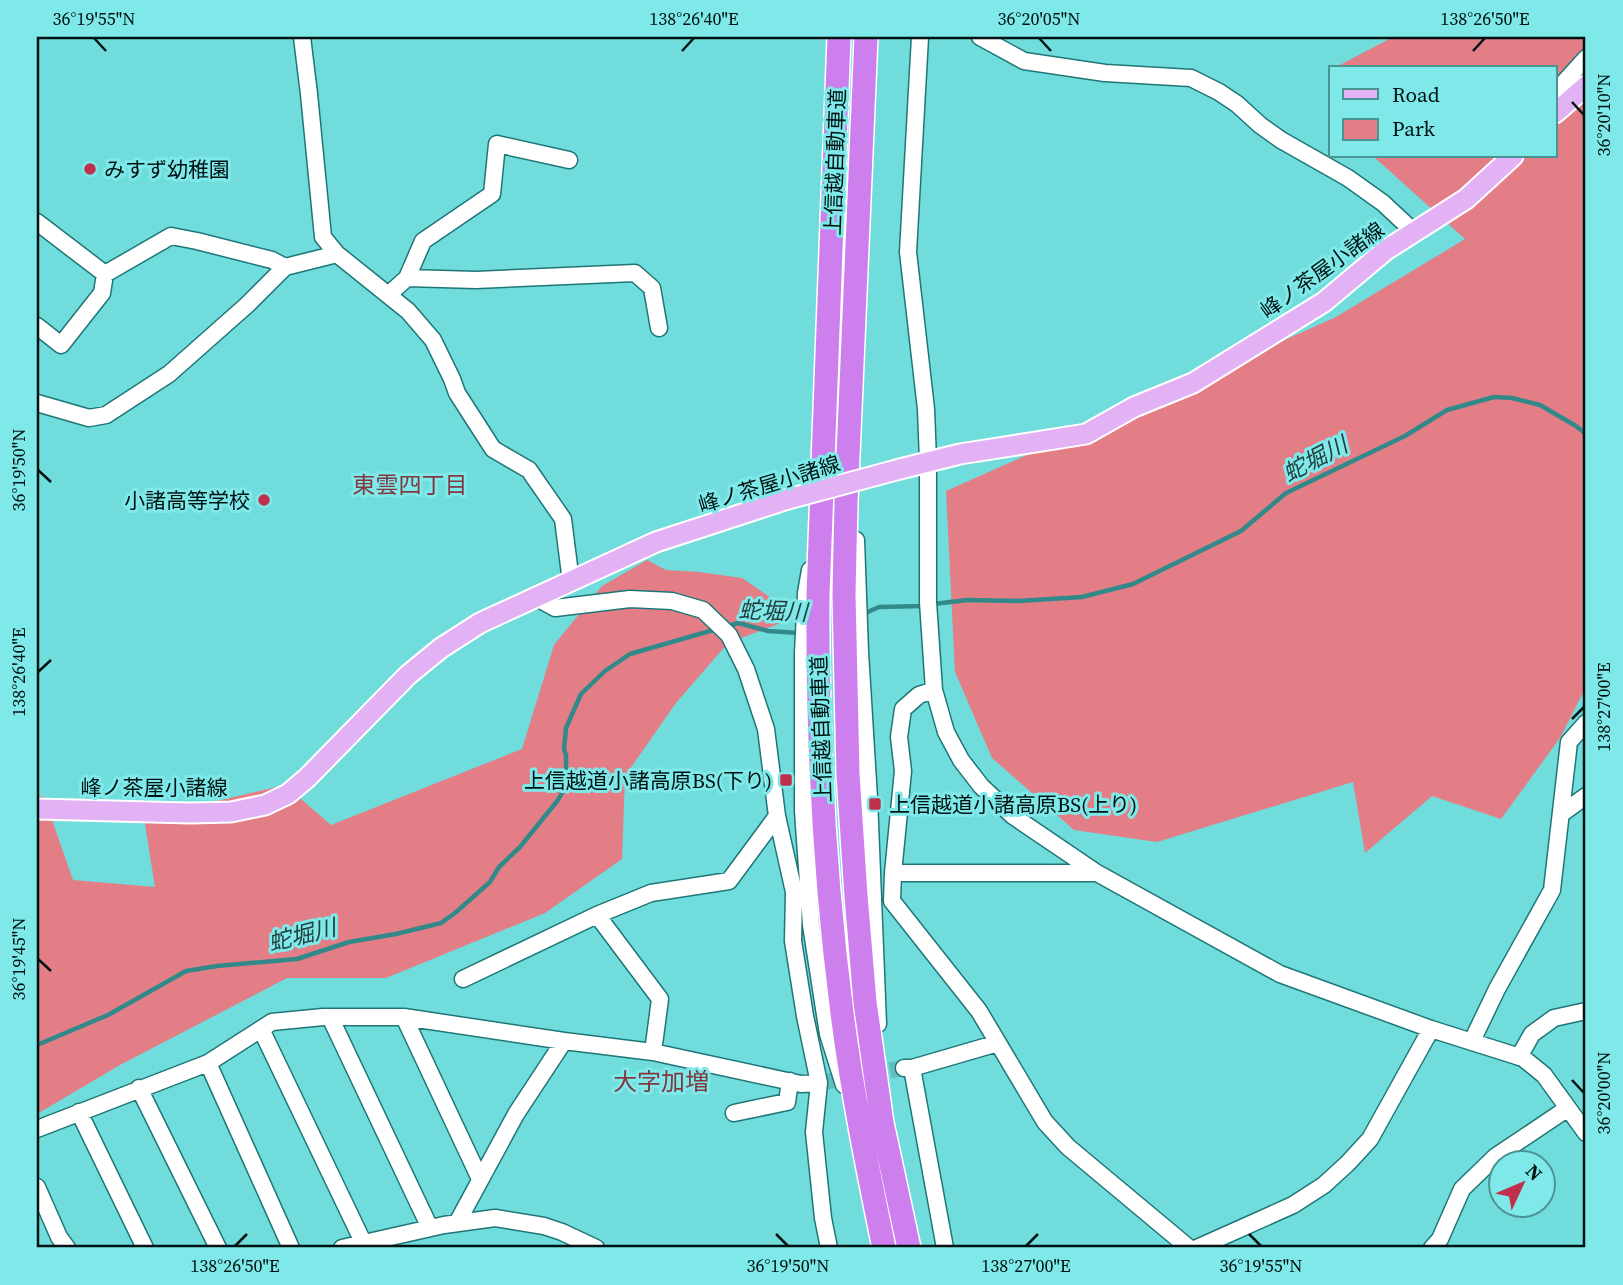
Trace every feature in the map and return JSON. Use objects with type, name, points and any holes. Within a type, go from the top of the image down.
[{"type":"highway","name":"上信越自動車道","points":[[839,37],[821,509],[812,594],[810,656],[829,901],[842,1014],[860,1133],[884,1248]]},
{"type":"highway","name":"上信越自動車道","points":[[866,37],[846,502],[852,654],[848,774],[865,1002],[882,1123],[909,1248]]},
{"type":"main road","points":[[1559,109],[1586,86]]},
{"type":"main road","name":"峰ノ茶屋小諸線","points":[[37,809],[190,813],[231,812],[265,805],[288,794],[307,778],[408,675],[441,648],[480,622],[656,542],[788,499],[960,454],[1086,434],[1135,407],[1193,383],[1324,302],[1387,250],[1465,199],[1511,158]]},
{"type":"street","points":[[302,37],[323,237],[337,254],[408,311],[433,340],[457,393],[493,449],[529,470],[563,519],[571,582]]},
{"type":"street","points":[[920,37],[908,252],[926,409],[928,602],[934,690],[946,732],[961,760],[981,786],[1013,816],[1097,873],[1280,974],[1431,1029],[1523,1058],[1544,1074],[1586,1133]]},
{"type":"street","points":[[980,37],[1024,61],[1105,73],[1191,78],[1237,104],[1282,140],[1348,178],[1382,203],[1414,232]]},
{"type":"street","points":[[1559,109],[1558,89],[1586,58]]},
{"type":"street","points":[[388,295],[407,278],[423,241],[492,194],[496,145],[569,160]]},
{"type":"street","points":[[37,222],[104,274]]},
{"type":"street","points":[[104,274],[171,236],[272,260],[285,267]]},
{"type":"street","points":[[37,403],[89,418],[106,415],[169,374],[247,305],[285,267],[337,254]]},
{"type":"street","points":[[407,278],[476,280],[635,273],[652,288],[659,328]]},
{"type":"street","points":[[37,326],[61,345],[102,293],[104,274]]},
{"type":"street","points":[[534,597],[555,608],[630,599],[672,601],[703,610],[729,635],[746,669],[766,729],[777,816],[794,892],[793,941],[819,1083],[814,1132],[829,1248]]},
{"type":"street","points":[[934,690],[919,695],[903,709],[899,737],[903,771],[892,873],[892,901],[979,1011],[1045,1122],[1068,1147],[1189,1248]]},
{"type":"street","points":[[1472,1041],[1496,989],[1552,890],[1569,743],[1586,723]]},
{"type":"street","points":[[1561,814],[1586,796]]},
{"type":"street","points":[[463,979],[597,915],[651,893],[729,881],[777,816]]},
{"type":"street","points":[[892,873],[1097,873]]},
{"type":"street","points":[[597,915],[660,999],[653,1052]]},
{"type":"street","points":[[1518,1057],[1532,1034],[1554,1018],[1586,1011]]},
{"type":"street","points":[[37,1129],[208,1063],[272,1022],[330,1017],[404,1017],[653,1052],[801,1084],[819,1083]]},
{"type":"street","points":[[330,1017],[430,1228]]},
{"type":"street","points":[[404,1017],[480,1179]]},
{"type":"street","points":[[261,1029],[363,1246]]},
{"type":"street","points":[[1197,1248],[1293,1205],[1324,1185],[1348,1163],[1370,1139],[1431,1029]]},
{"type":"street","points":[[457,1223],[516,1114],[564,1041]]},
{"type":"street","points":[[945,1248],[908,1068],[998,1043]]},
{"type":"street","points":[[208,1063],[291,1248]]},
{"type":"street","points":[[734,1113],[787,1102],[790,1081]]},
{"type":"street","points":[[139,1088],[218,1248]]},
{"type":"street","points":[[1432,1248],[1440,1239],[1462,1189],[1495,1157],[1569,1108]]},
{"type":"street","points":[[79,1112],[145,1248]]},
{"type":"street","points":[[37,1187],[59,1237],[67,1248]]},
{"type":"street","points":[[342,1248],[363,1246],[430,1228],[495,1218],[544,1226],[596,1248]]},
{"type":"green space","points":[[1393,37],[1586,37],[1586,687],[1560,738],[1501,819],[1432,796],[1365,853],[1353,782],[1157,842],[1074,830],[992,758],[955,672],[946,491],[1336,317],[1465,239],[1375,158],[1556,158],[1556,66],[1338,66]]},
{"type":"green space","points":[[647,560],[666,570],[742,578],[777,602],[781,623],[728,643],[676,703],[625,776],[622,859],[545,913],[386,978],[287,978],[120,1065],[37,1114],[37,796],[44,797],[73,880],[155,887],[144,818],[285,785],[331,825],[522,749],[554,645],[602,586]]},
{"type":"waterway","name":"蛇堀川","points":[[933,604],[968,600],[1019,601],[1082,597],[1133,584],[1241,531],[1286,493],[1405,436],[1447,410],[1494,397],[1540,405],[1586,434]]},
{"type":"waterway","name":"蛇堀川","points":[[861,615],[879,607],[924,606]]},
{"type":"waterway","name":"蛇堀川","points":[[726,627],[738,623],[768,631],[799,633]]},
{"type":"waterway","name":"蛇堀川","points":[[37,1045],[108,1015],[186,971],[297,959],[349,942],[441,923],[490,882],[499,867],[520,847],[558,800],[566,786],[566,728],[581,694],[605,671],[630,654],[717,629]]},
{"type":"tunnel","points":[[819,1083],[904,1068]]},
{"type":"place","name":"みすず幼稚園","points":[[90,169]]},
{"type":"place","name":"小諸高等学校","points":[[264,500]]},
{"type":"place","name":"上信越道小諸高原BS(下り)","points":[[786,780]]},
{"type":"place","name":"上信越道小諸高原BS(上り)","points":[[875,804]]},
{"type":"district","name":"東雲四丁目","points":[[410,485]]},
{"type":"district","name":"大字加増","points":[[661,1081]]}]
